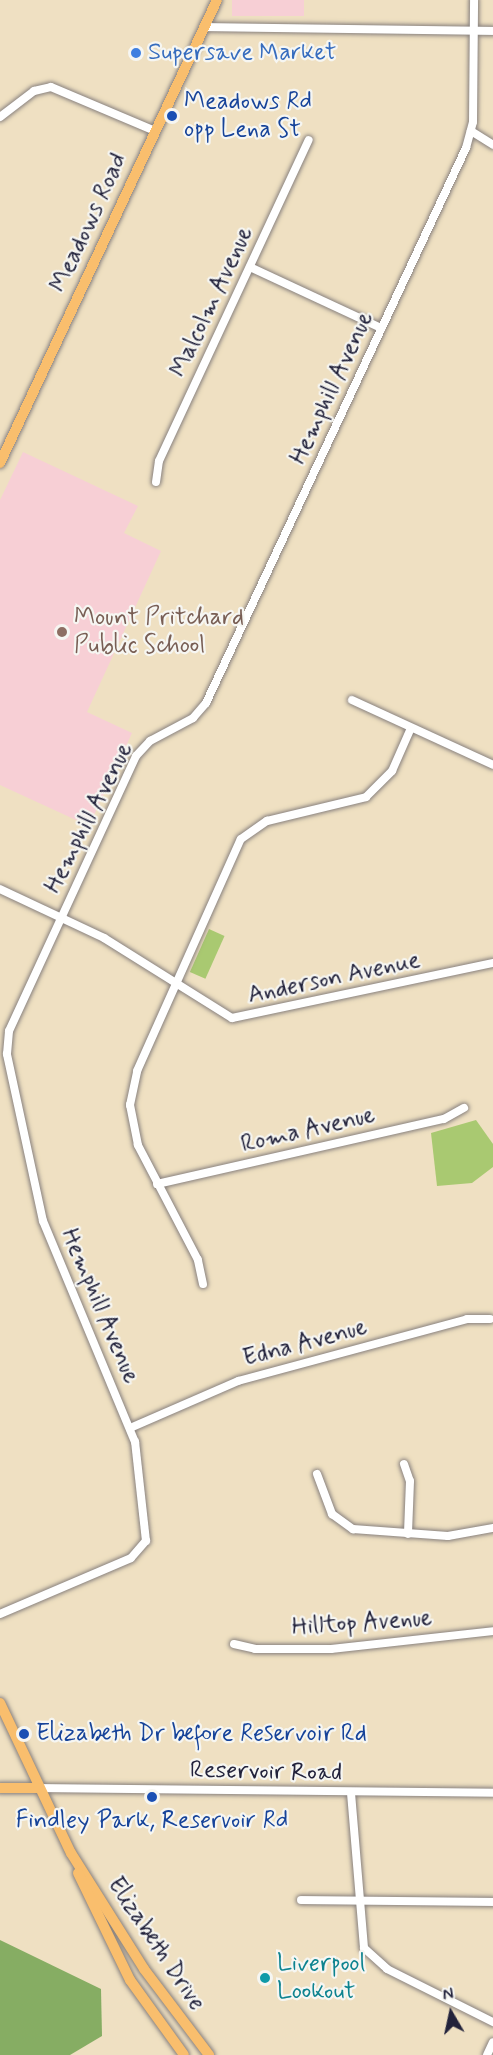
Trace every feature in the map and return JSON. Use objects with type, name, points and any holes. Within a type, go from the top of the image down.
[{"type":"main road","name":"Meadows Road","points":[[0,463],[217,0]]},
{"type":"main road","name":"Elizabeth Drive","points":[[0,1702],[38,1788],[71,1853],[144,1969],[209,2055]]},
{"type":"main road","points":[[0,1788],[38,1788]]},
{"type":"main road","name":"Elizabeth Drive","points":[[71,1853],[86,1894],[130,1980],[184,2055]]},
{"type":"street","name":"Hemphill Avenue","points":[[0,1614],[131,1558],[144,1548],[146,1529],[140,1468],[130,1428],[44,1221],[7,1054],[11,1025],[142,748],[194,718],[206,703],[471,132],[474,0]]},
{"type":"street","points":[[204,27],[493,31]]},
{"type":"street","points":[[0,117],[34,91],[51,87],[155,131]]},
{"type":"street","points":[[471,132],[493,145]]},
{"type":"street","name":"Malcolm Avenue","points":[[156,482],[159,461],[309,140]]},
{"type":"street","points":[[250,267],[381,328]]},
{"type":"street","points":[[352,700],[493,765]]},
{"type":"street","points":[[203,1284],[198,1260],[138,1145],[130,1105],[137,1071],[246,833],[267,821],[366,797],[392,771],[411,728]]},
{"type":"street","name":"Anderson Avenue","points":[[0,889],[123,948],[222,1014],[240,1018],[493,963]]},
{"type":"street","name":"Roma Avenue","points":[[158,1184],[444,1119],[464,1108]]},
{"type":"street","name":"Edna Avenue","points":[[130,1428],[238,1381],[467,1319],[492,1319]]},
{"type":"street","points":[[404,1464],[410,1481],[408,1534]]},
{"type":"street","points":[[317,1474],[338,1521],[353,1529],[408,1534],[459,1535],[493,1528]]},
{"type":"street","name":"Hilltop Avenue","points":[[234,1644],[255,1649],[331,1649],[493,1631]]},
{"type":"street","name":"Reservoir Road","points":[[38,1788],[493,1794]]},
{"type":"street","points":[[351,1793],[361,1939],[375,1962],[493,2022]]},
{"type":"street","points":[[301,1900],[493,1902]]},
{"type":"street","points":[[487,2055],[493,2042]]},
{"type":"shaded area","points":[[232,0],[304,0],[304,16],[232,16]]},
{"type":"shaded area","name":"Mount Pritchard Public School","points":[[23,452],[138,506],[124,533],[161,551],[87,712],[132,733],[89,826],[0,785],[0,500]]},
{"type":"green space","points":[[209,929],[225,936],[205,979],[190,972]]},
{"type":"green space","points":[[476,1120],[493,1144],[493,1167],[472,1183],[437,1186],[431,1133]]},
{"type":"green space","points":[[0,1940],[101,1989],[102,2036],[70,2055],[0,2055]]},
{"type":"place","name":"Supersave Market","points":[[136,53]]},
{"type":"place","name":"Meadows Rd opp Lena St","points":[[172,116]]},
{"type":"place","name":"Mount Pritchard Public School","points":[[62,632]]},
{"type":"place","name":"Elizabeth Dr before Reservoir Rd","points":[[24,1734]]},
{"type":"place","name":"Findley Park, Reservoir Rd","points":[[152,1797]]},
{"type":"place","name":"Liverpool Lookout","points":[[265,1978]]}]
